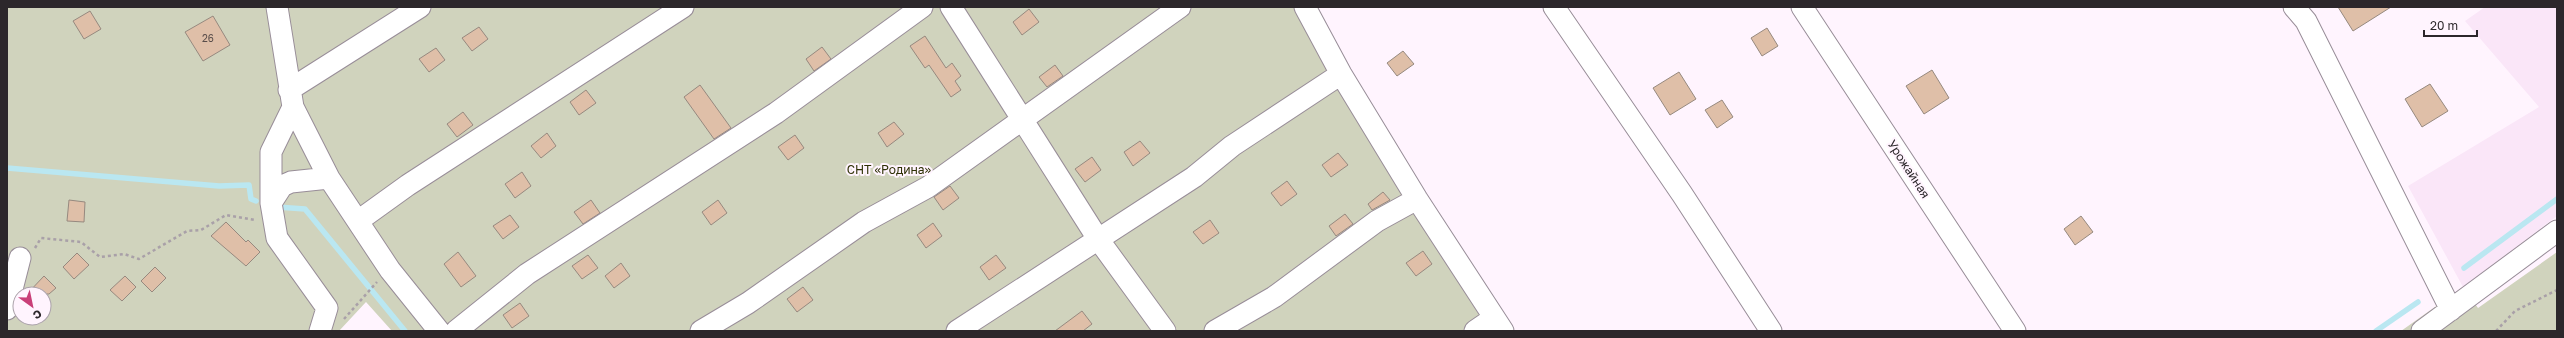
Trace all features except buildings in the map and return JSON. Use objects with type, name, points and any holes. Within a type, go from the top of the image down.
[{"type":"street","points":[[277,7],[291,98],[329,178],[390,270],[439,331]]},
{"type":"street","points":[[320,331],[327,308],[277,238],[271,203],[271,152],[291,98],[420,7]]},
{"type":"street","points":[[358,221],[408,185],[683,7]]},
{"type":"street","points":[[456,331],[527,274],[776,113],[922,7]]},
{"type":"street","points":[[951,7],[1098,239],[1165,331]]},
{"type":"street","points":[[701,331],[748,303],[864,222],[928,187],[1180,7]]},
{"type":"street","points":[[1305,7],[1341,74],[1417,199],[1499,325],[1475,331]]},
{"type":"street","points":[[1554,7],[1682,194],[1771,331]]},
{"type":"street","name":"Урожайная","points":[[1802,7],[2015,331]]},
{"type":"street","points":[[2294,7],[2306,21],[2451,310]]},
{"type":"street","points":[[957,331],[1194,177],[1232,146],[1341,74]]},
{"type":"street","points":[[271,203],[282,186],[291,182],[329,178]]},
{"type":"street","points":[[1215,331],[1274,297],[1377,221],[1417,199]]},
{"type":"street","points":[[2422,331],[2557,232]]},
{"type":"street","points":[[7,310],[14,261]]},
{"type":"path","points":[[14,261],[33,252],[41,238],[82,242],[100,257],[124,254],[139,259],[187,231],[201,230],[226,215],[257,220],[277,238]]},
{"type":"path","points":[[355,307],[379,279]]},
{"type":"path","points":[[2496,331],[2515,311],[2557,290]]},
{"type":"shaded area","points":[[2485,7],[2557,7],[2557,216],[2463,287],[2408,186],[2539,107],[2465,21]]},
{"type":"green space","name":"СНТ «Родина»","points":[[7,7],[1298,7],[1509,331],[392,331],[366,302],[339,331],[331,331],[330,325],[323,331],[7,331]]},
{"type":"green space","points":[[2557,252],[2557,331],[2401,331],[2463,287],[2478,308]]},
{"type":"waterway","points":[[7,168],[219,186],[249,185],[251,199],[256,201]]},
{"type":"waterway","points":[[2464,268],[2557,199]]},
{"type":"waterway","points":[[277,207],[305,209],[405,331]]},
{"type":"waterway","points":[[2376,331],[2418,302]]}]
